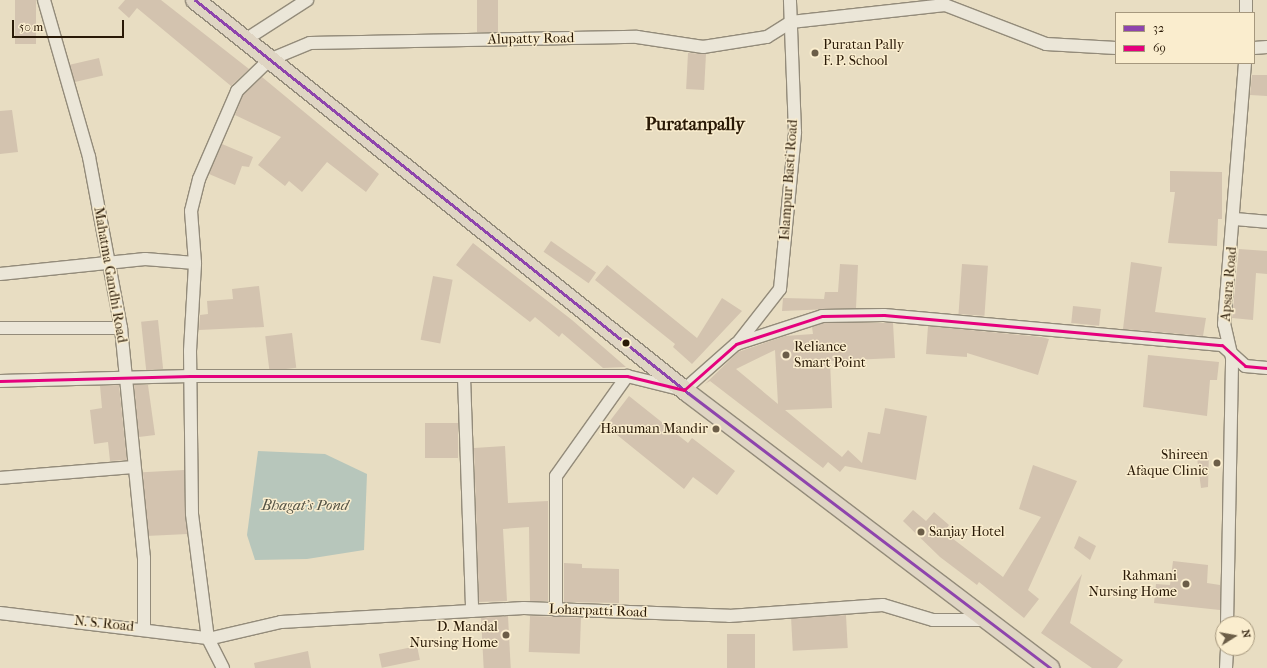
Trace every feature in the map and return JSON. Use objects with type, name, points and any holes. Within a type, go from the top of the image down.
[{"type":"main road","points":[[194,0],[684,390],[1050,668]]},
{"type":"street","name":"Mahatma Gandhi Road","points":[[44,0],[89,157],[122,328],[125,378],[144,558],[144,628]]},
{"type":"street","points":[[245,40],[307,0]]},
{"type":"street","name":"Islampur Basti Road","points":[[736,344],[780,290],[794,132],[790,0]]},
{"type":"street","points":[[1246,0],[1246,12]]},
{"type":"street","points":[[791,22],[945,5],[1046,44],[1115,48]]},
{"type":"street","name":"Alupatty Road","points":[[269,60],[310,43],[637,37],[703,47],[767,37],[791,22]]},
{"type":"street","points":[[1255,48],[1267,47]]},
{"type":"street","points":[[223,668],[208,638],[192,514],[190,376],[195,263],[191,212],[199,179],[237,91],[269,60]]},
{"type":"street","name":"Apsara Road","points":[[1227,616],[1232,358],[1224,324],[1235,219],[1245,64]]},
{"type":"street","points":[[1235,219],[1267,222]]},
{"type":"street","points":[[0,274],[109,261],[146,259],[195,263]]},
{"type":"street","points":[[0,381],[190,376],[627,376],[684,390],[736,344],[822,316],[884,315],[1222,345],[1232,358],[1249,368],[1267,368]]},
{"type":"street","points":[[0,328],[122,328]]},
{"type":"street","points":[[556,610],[556,476],[627,376]]},
{"type":"street","points":[[464,377],[472,611]]},
{"type":"street","points":[[0,478],[134,467]]},
{"type":"street","name":"Loharpatti Road","points":[[208,638],[281,622],[472,611],[556,610],[729,616],[883,605],[933,620],[987,620]]},
{"type":"street","name":"N. S. Road","points":[[0,613],[144,628],[208,638]]},
{"type":"street","points":[[1226,668],[1227,656]]},
{"type":"water","name":"Bhagat’s Pond","points":[[258,451],[325,454],[367,474],[364,550],[307,559],[255,560],[247,535]]},
{"type":"building","points":[[15,0],[36,0],[36,44],[15,44]]},
{"type":"building","points":[[125,0],[161,0],[249,69],[231,86],[137,8],[129,18],[118,8]]},
{"type":"building","points":[[477,0],[498,0],[498,32],[477,32]]},
{"type":"building","points":[[688,53],[706,54],[704,90],[686,89]]},
{"type":"building","points":[[99,58],[103,76],[74,82],[70,65]]},
{"type":"building","points":[[1252,75],[1267,75],[1267,96],[1250,95]]},
{"type":"building","points":[[262,77],[379,174],[366,192],[327,162],[302,192],[289,181],[285,186],[258,165],[281,137],[235,115],[243,95]]},
{"type":"building","points":[[12,110],[18,152],[0,154],[0,111]]},
{"type":"building","points":[[222,144],[253,157],[249,167],[242,166],[235,185],[209,174]]},
{"type":"building","points":[[1170,171],[1222,172],[1222,219],[1218,219],[1217,246],[1168,243],[1175,192],[1170,192]]},
{"type":"building","points":[[551,241],[596,273],[589,283],[544,252]]},
{"type":"building","points":[[473,243],[572,320],[626,367],[603,368],[562,333],[559,337],[535,317],[530,322],[456,265]]},
{"type":"building","points":[[1239,249],[1267,251],[1267,274],[1256,273],[1253,320],[1232,318]]},
{"type":"building","points":[[1131,262],[1162,267],[1155,312],[1206,318],[1203,336],[1123,329]]},
{"type":"building","points":[[840,264],[858,265],[856,308],[782,311],[783,298],[824,299],[825,292],[838,292]]},
{"type":"building","points":[[962,264],[988,266],[984,316],[959,314]]},
{"type":"building","points":[[607,265],[697,338],[722,298],[742,311],[692,364],[673,347],[675,344],[595,280]]},
{"type":"building","points":[[433,276],[453,280],[440,344],[421,340]]},
{"type":"building","points":[[259,286],[264,327],[199,330],[200,315],[208,314],[207,301],[233,299],[232,289]]},
{"type":"building","points":[[1073,306],[1101,309],[1099,326],[1071,323]]},
{"type":"building","points":[[158,320],[163,369],[146,371],[141,322]]},
{"type":"building","points":[[823,323],[893,323],[895,358],[830,361],[832,408],[785,410],[842,457],[848,450],[862,463],[868,432],[880,434],[885,408],[927,416],[916,480],[845,466],[840,472],[828,462],[823,468],[710,381],[705,384],[738,352],[785,336],[813,334],[812,327]],"holes":[[[775,350],[778,404],[736,369]]]},
{"type":"building","points":[[928,326],[1049,339],[1038,375],[967,353],[967,357],[926,354]]},
{"type":"building","points":[[292,333],[296,368],[269,371],[265,336]]},
{"type":"building","points":[[1148,355],[1219,362],[1217,380],[1210,380],[1207,416],[1143,407]]},
{"type":"building","points":[[119,385],[127,460],[110,461],[108,442],[94,444],[90,410],[102,408],[100,386]]},
{"type":"building","points":[[134,385],[148,385],[155,435],[139,437]]},
{"type":"building","points":[[629,396],[688,443],[692,438],[735,471],[717,495],[693,477],[684,489],[606,426]]},
{"type":"building","points":[[425,423],[458,423],[458,458],[425,458]]},
{"type":"building","points":[[505,446],[508,503],[548,501],[548,601],[530,601],[529,527],[503,529],[507,601],[479,602],[474,448]]},
{"type":"building","points":[[1196,450],[1209,451],[1208,487],[1201,488]]},
{"type":"building","points":[[1033,465],[1077,481],[1028,590],[1039,599],[1024,618],[979,582],[977,585],[940,557],[903,521],[913,510],[926,521],[934,512],[949,525],[944,532],[1003,577],[1041,517],[1019,509]]},
{"type":"building","points":[[184,470],[187,534],[146,536],[143,472]]},
{"type":"building","points":[[1079,536],[1096,546],[1090,560],[1074,548]]},
{"type":"building","name":"Rahmani Nursing Home","points":[[1173,561],[1208,565],[1207,583],[1220,585],[1220,610],[1154,603],[1156,584],[1170,585]]},
{"type":"building","points":[[564,563],[582,564],[582,568],[619,569],[619,603],[564,602]]},
{"type":"building","points":[[1082,574],[1070,623],[1123,660],[1117,668],[1092,668],[1041,633]]},
{"type":"building","points":[[846,615],[848,648],[793,651],[791,618]]},
{"type":"building","points":[[508,616],[511,668],[484,668],[481,617]]},
{"type":"building","points":[[530,616],[581,618],[580,654],[529,652]]},
{"type":"building","points":[[727,634],[755,634],[755,668],[727,668]]},
{"type":"building","points":[[417,646],[420,660],[382,668],[379,654]]},
{"type":"building","points":[[308,651],[311,668],[255,668],[254,663]]},
{"type":"transit line","name":"32","points":[[195,0],[688,393],[1050,668]]},
{"type":"transit line","name":"69","points":[[0,381],[190,376],[627,376],[684,390],[736,344],[822,316],[884,315],[1222,345],[1245,366],[1267,368]]},
{"type":"place","name":"Puratan Pally F. P. School","points":[[815,53]]},
{"type":"place","name":"Reliance Smart Point","points":[[786,355]]},
{"type":"place","name":"Hanuman Mandir","points":[[716,429]]},
{"type":"place","name":"Shireen Afaque Clinic","points":[[1217,463]]},
{"type":"place","name":"Sanjay Hotel","points":[[921,532]]},
{"type":"place","name":"Rahmani Nursing Home","points":[[1186,584]]},
{"type":"place","name":"D. Mandal Nursing Home","points":[[506,635]]},
{"type":"district","name":"Puratanpally","points":[[695,125]]}]
